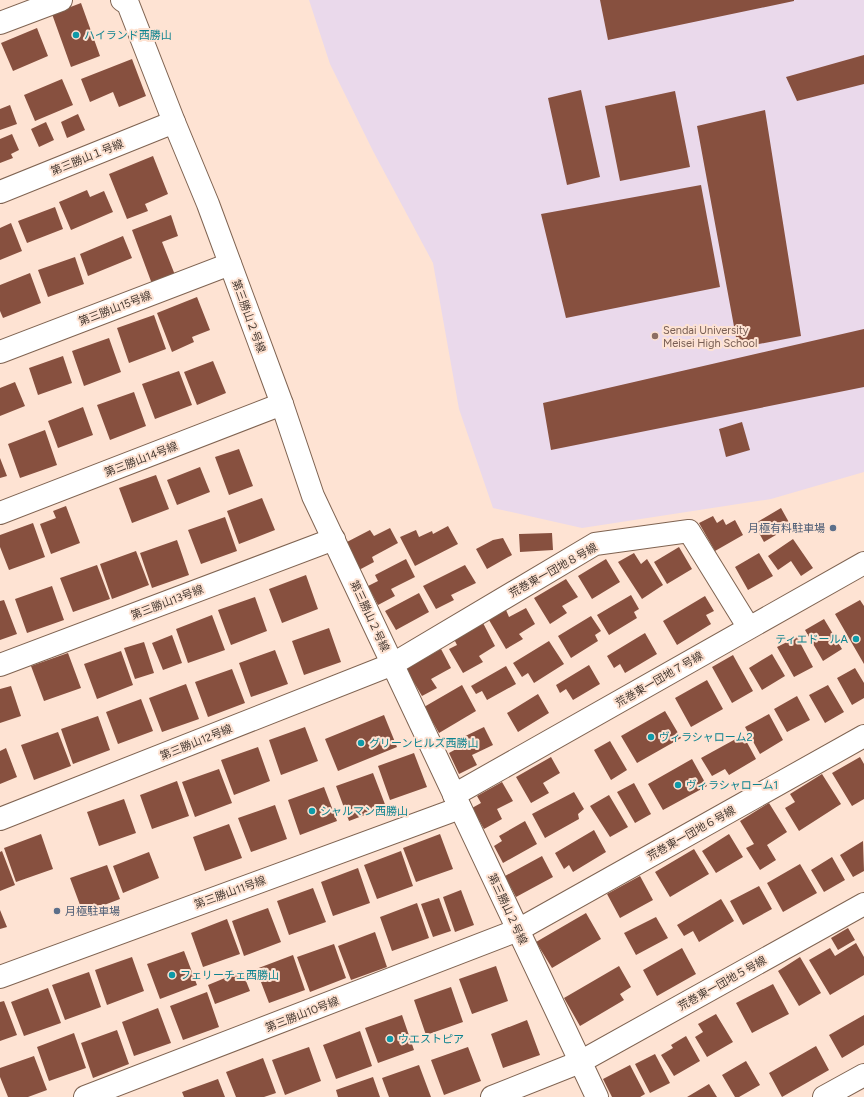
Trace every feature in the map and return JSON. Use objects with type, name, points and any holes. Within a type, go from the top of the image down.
[{"type":"street","points":[[0,23],[61,0]]},
{"type":"street","name":"第三勝山２号線","points":[[122,0],[128,4],[208,204],[282,404],[314,496],[597,1097]]},
{"type":"street","name":"第三勝山１号線","points":[[0,192],[174,122]]},
{"type":"street","name":"第三勝山15号線","points":[[0,352],[230,264]]},
{"type":"street","name":"第三勝山14号線","points":[[0,513],[282,404]]},
{"type":"street","name":"荒巻東一団地８号線","points":[[393,664],[595,544],[689,530],[749,628]]},
{"type":"street","name":"第三勝山13号線","points":[[0,665],[334,539]]},
{"type":"street","name":"荒巻東一団地７号線","points":[[457,801],[749,628],[864,563]]},
{"type":"street","name":"第三勝山12号線","points":[[0,820],[393,664]]},
{"type":"street","name":"荒巻東一団地６号線","points":[[518,930],[864,736]]},
{"type":"street","name":"第三勝山11号線","points":[[0,977],[457,801]]},
{"type":"street","name":"荒巻東一団地５号線","points":[[492,1097],[580,1062],[864,904]]},
{"type":"street","name":"第三勝山10号線","points":[[85,1097],[518,930]]},
{"type":"street","points":[[824,1097],[864,1075]]},
{"type":"shaded area","name":"Sendai University Meisei High School","points":[[309,0],[864,0],[864,472],[771,499],[582,528],[493,508],[459,409],[433,263],[373,151],[330,64]]},
{"type":"building","points":[[600,0],[794,0],[794,1],[608,40]]},
{"type":"building","name":"ハイランド西勝山","points":[[81,3],[100,56],[71,67],[52,14]]},
{"type":"building","points":[[37,28],[48,56],[13,71],[1,43]]},
{"type":"building","points":[[864,55],[864,84],[797,101],[786,77]]},
{"type":"building","points":[[132,59],[146,96],[119,107],[113,92],[90,102],[81,79]]},
{"type":"building","points":[[62,79],[73,105],[35,121],[24,95]]},
{"type":"building","points":[[581,90],[600,177],[567,185],[548,98]]},
{"type":"building","points":[[675,91],[690,167],[620,181],[605,106]]},
{"type":"building","points":[[10,105],[17,124],[0,130],[0,109]]},
{"type":"building","points":[[765,110],[801,336],[738,348],[697,126]]},
{"type":"building","points":[[78,114],[85,130],[67,138],[61,122]]},
{"type":"building","points":[[46,122],[54,140],[39,147],[31,129]]},
{"type":"building","points":[[12,134],[19,150],[11,154],[13,158],[0,163],[0,139]]},
{"type":"building","points":[[153,156],[168,194],[145,204],[148,211],[127,219],[109,174]]},
{"type":"building","points":[[701,185],[720,287],[566,318],[541,214]]},
{"type":"building","points":[[87,190],[90,197],[104,191],[113,212],[71,230],[59,202]]},
{"type":"building","points":[[55,207],[63,229],[27,243],[18,221]]},
{"type":"building","points":[[171,215],[178,236],[162,242],[175,275],[152,284],[132,230]]},
{"type":"building","points":[[11,223],[22,251],[0,260],[0,228]]},
{"type":"building","points":[[123,236],[132,258],[88,276],[80,254]]},
{"type":"building","points":[[75,257],[84,284],[48,297],[38,270]]},
{"type":"building","points":[[30,273],[41,303],[3,318],[0,311],[0,285]]},
{"type":"building","points":[[197,297],[210,330],[192,337],[194,342],[172,352],[157,313]]},
{"type":"building","points":[[154,315],[166,349],[129,363],[117,328]]},
{"type":"building","points":[[864,329],[864,387],[551,450],[543,403]]},
{"type":"building","points":[[109,338],[121,372],[84,386],[72,351]]},
{"type":"building","points":[[63,356],[72,383],[38,395],[29,368]]},
{"type":"building","points":[[213,361],[226,393],[197,405],[184,372]]},
{"type":"building","points":[[179,371],[192,405],[155,419],[142,384]]},
{"type":"building","points":[[15,382],[25,406],[0,416],[0,388]]},
{"type":"building","points":[[134,392],[146,426],[110,440],[97,405]]},
{"type":"building","points":[[83,407],[93,435],[58,448],[48,421]]},
{"type":"building","points":[[742,422],[750,450],[726,457],[719,429]]},
{"type":"building","points":[[45,430],[57,465],[20,478],[8,444]]},
{"type":"building","points":[[239,449],[253,486],[229,495],[215,457]]},
{"type":"building","points":[[0,458],[7,476],[0,478]]},
{"type":"building","points":[[200,467],[210,492],[177,505],[167,480]]},
{"type":"building","points":[[156,475],[169,509],[132,523],[119,488]]},
{"type":"building","points":[[262,498],[275,530],[239,544],[227,511]]},
{"type":"building","points":[[66,506],[80,543],[51,554],[40,524],[56,518],[53,511]]},
{"type":"building","points":[[781,508],[791,526],[764,542],[754,524]]},
{"type":"building","points":[[713,516],[717,523],[723,519],[726,525],[735,520],[743,535],[715,551],[699,523]]},
{"type":"building","points":[[225,517],[237,551],[201,564],[188,530]]},
{"type":"building","points":[[33,523],[45,557],[9,570],[0,547],[0,535]]},
{"type":"building","points":[[448,526],[458,544],[415,566],[400,537],[416,530],[419,537],[432,531],[433,534]]},
{"type":"building","points":[[390,528],[398,543],[372,557],[374,562],[359,570],[345,543],[370,530],[374,536]]},
{"type":"building","points":[[552,533],[553,550],[520,552],[519,534]]},
{"type":"building","points":[[503,538],[512,555],[487,569],[476,549],[493,540]]},
{"type":"building","points":[[793,539],[813,568],[801,576],[791,561],[778,570],[768,556]]},
{"type":"building","points":[[177,540],[189,575],[152,588],[140,553]]},
{"type":"building","points":[[679,547],[692,569],[667,584],[654,562]]},
{"type":"building","points":[[136,551],[149,585],[112,599],[100,564]]},
{"type":"building","points":[[634,553],[641,564],[647,559],[663,585],[642,599],[618,562]]},
{"type":"building","points":[[759,553],[773,576],[748,590],[735,567]]},
{"type":"building","points":[[406,559],[415,577],[391,589],[395,596],[378,605],[368,586],[378,581],[375,575]]},
{"type":"building","points":[[606,559],[620,582],[592,599],[578,576]]},
{"type":"building","points":[[97,565],[110,599],[73,612],[60,578]]},
{"type":"building","points":[[465,565],[476,583],[451,595],[454,600],[436,609],[423,586]]},
{"type":"building","points":[[306,575],[318,609],[282,623],[269,589]]},
{"type":"building","points":[[566,579],[578,597],[562,606],[567,613],[550,624],[534,598]]},
{"type":"building","points":[[52,586],[64,620],[27,633],[15,599]]},
{"type":"building","points":[[419,593],[429,612],[396,630],[385,611]]},
{"type":"building","points":[[631,595],[639,609],[634,612],[637,618],[609,635],[597,615]]},
{"type":"building","points":[[705,596],[714,611],[706,615],[711,624],[677,645],[663,621]]},
{"type":"building","points":[[255,597],[267,631],[231,645],[218,610]]},
{"type":"building","points":[[4,600],[17,634],[0,640],[0,601]]},
{"type":"building","name":"ティエドールA","points":[[860,600],[864,606],[864,664],[835,614]]},
{"type":"building","points":[[526,608],[535,624],[519,634],[523,639],[506,649],[489,620],[506,610],[509,617]]},
{"type":"building","points":[[212,615],[225,650],[188,663],[176,629]]},
{"type":"building","points":[[591,616],[601,631],[595,635],[598,641],[571,658],[558,636]]},
{"type":"building","points":[[824,619],[842,649],[823,661],[805,630]]},
{"type":"building","points":[[483,623],[495,646],[479,656],[483,662],[463,673],[449,649],[457,645],[454,639]]},
{"type":"building","points":[[329,628],[341,662],[304,675],[292,641]]},
{"type":"building","points":[[645,633],[657,654],[625,673],[620,664],[614,668],[607,656]]},
{"type":"building","points":[[172,635],[182,663],[163,670],[152,643]]},
{"type":"building","points":[[797,637],[813,667],[794,677],[777,647]]},
{"type":"building","points":[[549,641],[564,664],[534,683],[528,673],[522,677],[513,663]]},
{"type":"building","points":[[144,642],[154,673],[135,679],[124,648]]},
{"type":"building","points":[[441,649],[451,668],[431,679],[437,688],[422,696],[406,669]]},
{"type":"building","points":[[275,650],[288,684],[251,697],[239,663]]},
{"type":"building","points":[[121,651],[133,685],[97,699],[84,664]]},
{"type":"building","points":[[68,653],[81,688],[44,701],[31,666]]},
{"type":"building","points":[[772,654],[785,676],[762,690],[749,668]]},
{"type":"building","points":[[733,655],[753,691],[732,703],[712,667]]},
{"type":"building","points":[[589,665],[600,684],[573,700],[566,689],[560,693],[556,685]]},
{"type":"building","points":[[506,666],[516,684],[487,700],[482,691],[476,694],[471,686]]},
{"type":"building","points":[[855,668],[864,683],[864,698],[852,705],[837,678]]},
{"type":"building","points":[[232,669],[245,703],[208,717],[195,682]]},
{"type":"building","points":[[707,680],[723,709],[691,727],[675,698]]},
{"type":"building","points":[[186,684],[199,719],[162,732],[149,698]]},
{"type":"building","points":[[462,685],[476,711],[439,733],[424,707]]},
{"type":"building","points":[[828,685],[844,712],[825,723],[809,695]]},
{"type":"building","points":[[11,686],[21,716],[0,723],[0,689]]},
{"type":"building","points":[[538,694],[549,713],[518,732],[507,713]]},
{"type":"building","points":[[797,696],[810,720],[787,732],[774,709]]},
{"type":"building","points":[[141,699],[153,731],[118,744],[106,712]]},
{"type":"building","name":"ヴィラシャローム2","points":[[665,711],[681,738],[637,763],[621,736]]},
{"type":"building","points":[[769,714],[783,740],[760,754],[745,727]]},
{"type":"building","name":"グリーンヒルズ西勝山","points":[[384,715],[397,747],[338,771],[325,739]]},
{"type":"building","points":[[98,716],[110,750],[73,764],[61,729]]},
{"type":"building","points":[[305,727],[318,761],[281,775],[269,740]]},
{"type":"building","points":[[484,727],[493,745],[472,755],[477,765],[459,774],[449,753],[458,748],[455,741]]},
{"type":"building","points":[[58,732],[71,766],[34,780],[21,745]]},
{"type":"building","points":[[743,735],[756,759],[729,775],[725,769],[712,776],[701,758]]},
{"type":"building","points":[[610,741],[627,770],[611,780],[594,750]]},
{"type":"building","points":[[258,747],[270,781],[234,795],[221,760]]},
{"type":"building","points":[[6,748],[17,777],[0,784],[0,751]]},
{"type":"building","points":[[414,753],[427,787],[390,800],[378,766]]},
{"type":"building","points":[[551,757],[560,773],[543,783],[549,793],[531,803],[516,777]]},
{"type":"building","points":[[860,757],[864,764],[864,799],[852,806],[832,773]]},
{"type":"building","name":"ヴィラシャローム1","points":[[692,759],[707,786],[663,810],[648,784]]},
{"type":"building","points":[[219,769],[232,803],[195,817],[182,782]]},
{"type":"building","points":[[373,773],[386,807],[349,821],[336,786]]},
{"type":"building","points":[[822,774],[841,804],[799,831],[785,808],[795,802],[790,794]]},
{"type":"building","points":[[177,781],[189,816],[152,829],[140,795]]},
{"type":"building","points":[[502,782],[513,801],[497,809],[502,819],[484,829],[472,808],[481,803],[477,796]]},
{"type":"building","points":[[634,783],[651,814],[635,823],[617,792]]},
{"type":"building","name":"シャルマン西勝山","points":[[324,787],[337,821],[300,835],[288,800]]},
{"type":"building","points":[[574,792],[584,809],[578,814],[579,819],[545,838],[532,814]]},
{"type":"building","points":[[609,795],[628,827],[610,837],[590,806]]},
{"type":"building","points":[[124,799],[136,833],[99,846],[87,812]]},
{"type":"building","points":[[769,803],[787,832],[767,845],[776,860],[760,870],[746,848],[754,844],[740,821]]},
{"type":"building","points":[[275,805],[287,839],[251,852],[238,818]]},
{"type":"building","points":[[525,821],[537,844],[503,863],[494,846],[502,841],[499,836]]},
{"type":"building","points":[[229,824],[242,858],[205,871],[193,837]]},
{"type":"building","points":[[594,830],[606,852],[573,872],[569,865],[564,869],[555,853]]},
{"type":"building","points":[[41,834],[53,869],[16,882],[4,848]]},
{"type":"building","points":[[440,834],[453,869],[416,882],[403,848]]},
{"type":"building","points":[[729,834],[743,857],[716,873],[702,851]]},
{"type":"building","points":[[863,841],[864,871],[853,877],[840,855]]},
{"type":"building","points":[[694,849],[709,874],[670,897],[655,872]]},
{"type":"building","points":[[2,851],[15,885],[0,891],[0,852]]},
{"type":"building","points":[[401,851],[413,886],[377,899],[364,865]]},
{"type":"building","points":[[149,852],[159,878],[123,893],[113,866]]},
{"type":"building","points":[[542,856],[553,877],[516,897],[505,876]]},
{"type":"building","points":[[832,857],[845,880],[824,892],[811,870]]},
{"type":"building","points":[[800,864],[817,893],[783,912],[767,883]]},
{"type":"building","points":[[107,865],[120,899],[83,913],[70,878]]},
{"type":"building","points":[[358,868],[370,903],[333,916],[321,882]]},
{"type":"building","points":[[640,876],[653,900],[620,918],[607,894]]},
{"type":"building","points":[[759,886],[772,909],[743,925],[730,901]]},
{"type":"building","points":[[313,888],[326,922],[289,935],[277,901]]},
{"type":"building","points":[[461,890],[474,925],[455,932],[443,897]]},
{"type":"building","points":[[439,898],[451,931],[433,937],[421,904]]},
{"type":"building","points":[[721,899],[734,921],[699,942],[693,931],[684,936],[677,925]]},
{"type":"building","points":[[417,903],[429,938],[392,951],[380,917]]},
{"type":"building","points":[[268,908],[281,942],[244,956],[232,921]]},
{"type":"building","points":[[0,910],[7,927],[0,929]]},
{"type":"building","points":[[586,913],[601,939],[552,968],[536,942]]},
{"type":"building","points":[[656,917],[668,938],[636,955],[624,933]]},
{"type":"building","points":[[227,919],[240,954],[203,967],[191,933]]},
{"type":"building","points":[[848,928],[855,940],[838,950],[831,938]]},
{"type":"building","points":[[375,932],[387,967],[351,980],[338,946]]},
{"type":"building","points":[[856,943],[864,957],[864,975],[830,995],[809,960],[830,948],[835,956]]},
{"type":"building","points":[[334,944],[346,978],[310,992],[297,957]]},
{"type":"building","points":[[682,948],[696,974],[657,996],[643,970]]},
{"type":"building","name":"フェリーチェ西勝山","points":[[184,951],[197,985],[160,999],[147,964]]},
{"type":"building","points":[[293,955],[305,990],[269,1003],[256,969]]},
{"type":"building","points":[[132,957],[144,991],[107,1005],[95,970]]},
{"type":"building","points":[[800,957],[821,993],[799,1006],[778,971]]},
{"type":"building","points":[[496,966],[508,1001],[472,1014],[459,979]]},
{"type":"building","points":[[619,966],[631,987],[620,994],[624,1000],[580,1026],[564,998]]},
{"type":"building","points":[[242,971],[250,991],[215,1004],[208,985]]},
{"type":"building","points":[[89,972],[101,1007],[65,1020],[52,985]]},
{"type":"building","points":[[773,984],[789,1014],[752,1033],[736,1003]]},
{"type":"building","points":[[451,987],[463,1022],[426,1035],[414,1000]]},
{"type":"building","points":[[48,988],[61,1023],[24,1036],[11,1002]]},
{"type":"building","points":[[207,992],[219,1027],[183,1040],[170,1006]]},
{"type":"building","points":[[4,1001],[17,1035],[0,1041],[0,1002]]},
{"type":"building","points":[[158,1008],[171,1043],[134,1056],[122,1022]]},
{"type":"building","points":[[716,1014],[733,1042],[707,1057],[695,1037],[703,1032],[698,1024]]},
{"type":"building","name":"ウエストピア","points":[[402,1015],[414,1050],[378,1063],[365,1028]]},
{"type":"building","points":[[864,1015],[864,1045],[842,1058],[829,1035]]},
{"type":"building","points":[[527,1020],[540,1055],[503,1068],[491,1034]]},
{"type":"building","points":[[117,1030],[129,1064],[93,1078],[81,1043]]},
{"type":"building","points":[[360,1031],[372,1066],[336,1079],[323,1045]]},
{"type":"building","points":[[74,1033],[86,1068],[49,1081],[37,1047]]},
{"type":"building","points":[[686,1036],[700,1061],[674,1076],[661,1055],[673,1048],[671,1045]]},
{"type":"building","points":[[816,1046],[829,1070],[782,1097],[769,1073]]},
{"type":"building","points":[[309,1047],[321,1081],[285,1095],[272,1060]]},
{"type":"building","points":[[468,1047],[481,1081],[444,1095],[431,1060]]},
{"type":"building","points":[[655,1054],[670,1083],[650,1093],[635,1064]]},
{"type":"building","points":[[34,1056],[47,1090],[28,1097],[8,1097],[0,1077],[0,1068]]},
{"type":"building","points":[[263,1058],[276,1093],[264,1097],[236,1097],[226,1072]]},
{"type":"building","points":[[746,1061],[760,1085],[739,1097],[735,1097],[722,1075]]},
{"type":"building","points":[[419,1065],[431,1097],[389,1097],[382,1078]]},
{"type":"building","points":[[630,1065],[645,1094],[640,1097],[612,1097],[603,1079]]},
{"type":"building","points":[[373,1077],[380,1097],[338,1097],[336,1090]]},
{"type":"building","points":[[218,1079],[225,1097],[184,1097],[182,1092]]},
{"type":"building","points":[[709,1084],[717,1097],[687,1097]]},
{"type":"place","name":"ハイランド西勝山","points":[[76,35]]},
{"type":"place","name":"Sendai University Meisei High School","points":[[655,336]]},
{"type":"place","name":"月極有料駐車場","points":[[833,528]]},
{"type":"place","name":"ティエドールA","points":[[856,639]]},
{"type":"place","name":"ヴィラシャローム2","points":[[651,737]]},
{"type":"place","name":"グリーンヒルズ西勝山","points":[[361,743]]},
{"type":"place","name":"ヴィラシャローム1","points":[[678,785]]},
{"type":"place","name":"シャルマン西勝山","points":[[312,811]]},
{"type":"place","name":"月極駐車場","points":[[57,911]]},
{"type":"place","name":"フェリーチェ西勝山","points":[[172,975]]},
{"type":"place","name":"ウエストピア","points":[[390,1039]]}]
